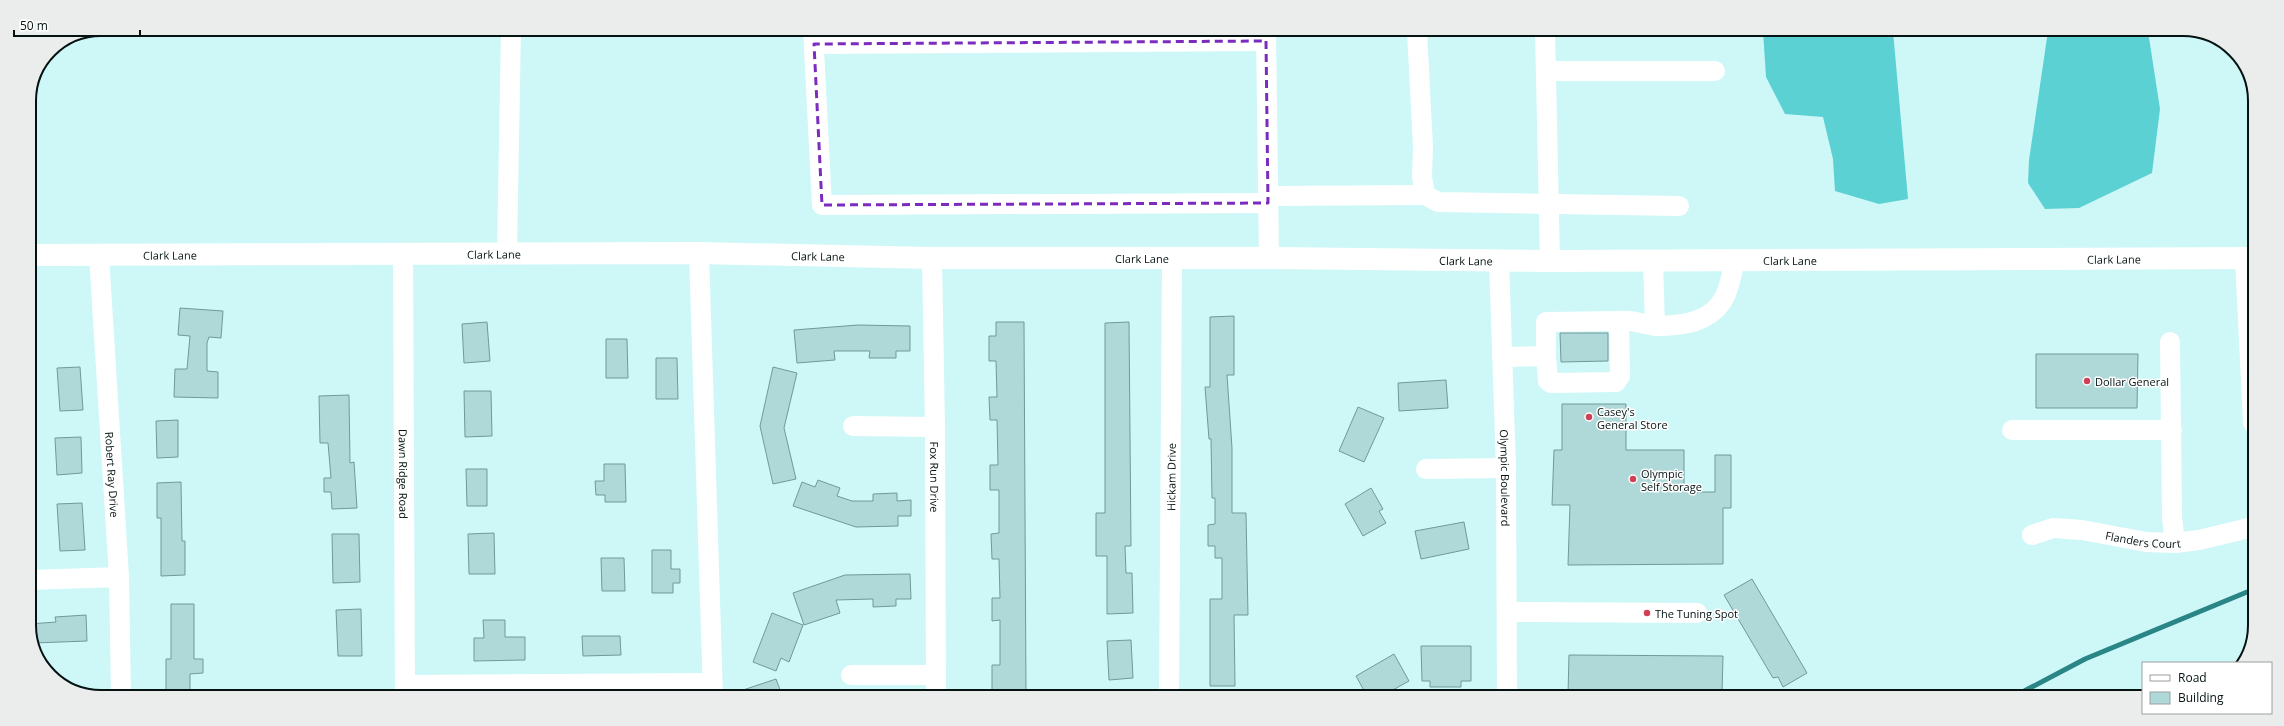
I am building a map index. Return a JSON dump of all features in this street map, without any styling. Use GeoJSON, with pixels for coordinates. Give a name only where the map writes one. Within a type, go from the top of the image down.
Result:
{"type":"FeatureCollection","features":[{"type":"Feature","properties":{"kind":"main road","name":"Clark Lane"},"geometry":{"type":"LineString","coordinates":[[36,255],[698,253],[932,258],[1269,258],[1550,261],[2248,258]]}},
{"type":"Feature","properties":{"kind":"street"},"geometry":{"type":"LineString","coordinates":[[507,254],[511,36]]}},
{"type":"Feature","properties":{"kind":"street"},"geometry":{"type":"LineString","coordinates":[[1269,258],[1268,200],[1266,36],[813,37],[822,204],[1268,200],[1425,195],[1438,202],[1679,206]]}},
{"type":"Feature","properties":{"kind":"street"},"geometry":{"type":"LineString","coordinates":[[1417,36],[1423,147],[1422,177],[1425,195]]}},
{"type":"Feature","properties":{"kind":"street"},"geometry":{"type":"LineString","coordinates":[[1545,36],[1550,261]]}},
{"type":"Feature","properties":{"kind":"street"},"geometry":{"type":"LineString","coordinates":[[1546,71],[1715,71]]}},
{"type":"Feature","properties":{"kind":"street"},"geometry":{"type":"LineString","coordinates":[[405,690],[713,689],[698,253]]}},
{"type":"Feature","properties":{"kind":"street","name":"Dawn Ridge Road"},"geometry":{"type":"LineString","coordinates":[[403,254],[405,690]]}},
{"type":"Feature","properties":{"kind":"street","name":"Robert Ray Drive"},"geometry":{"type":"LineString","coordinates":[[99,255],[119,577],[122,690]]}},
{"type":"Feature","properties":{"kind":"street","name":"Fox Run Drive"},"geometry":{"type":"LineString","coordinates":[[932,258],[935,426],[936,690]]}},
{"type":"Feature","properties":{"kind":"street","name":"Hickam Drive"},"geometry":{"type":"LineString","coordinates":[[1169,690],[1172,259]]}},
{"type":"Feature","properties":{"kind":"street","name":"Olympic Boulevard"},"geometry":{"type":"LineString","coordinates":[[1499,260],[1506,468],[1507,690]]}},
{"type":"Feature","properties":{"kind":"street"},"geometry":{"type":"LineString","coordinates":[[1619,322],[1620,376],[1616,382],[1551,383],[1548,381],[1546,322],[1631,321],[1655,326],[1680,326],[1710,315],[1725,297],[1735,260]]}},
{"type":"Feature","properties":{"kind":"street"},"geometry":{"type":"LineString","coordinates":[[1652,261],[1655,326]]}},
{"type":"Feature","properties":{"kind":"street"},"geometry":{"type":"LineString","coordinates":[[2170,342],[2172,517],[2175,543]]}},
{"type":"Feature","properties":{"kind":"street"},"geometry":{"type":"LineString","coordinates":[[1502,357],[1546,356]]}},
{"type":"Feature","properties":{"kind":"street"},"geometry":{"type":"LineString","coordinates":[[853,426],[935,426]]}},
{"type":"Feature","properties":{"kind":"street"},"geometry":{"type":"LineString","coordinates":[[2012,430],[2172,430]]}},
{"type":"Feature","properties":{"kind":"street"},"geometry":{"type":"LineString","coordinates":[[1426,469],[1506,468]]}},
{"type":"Feature","properties":{"kind":"street","name":"Flanders Court"},"geometry":{"type":"LineString","coordinates":[[2032,535],[2053,528],[2082,530],[2146,542],[2175,543],[2199,540],[2248,528]]}},
{"type":"Feature","properties":{"kind":"street"},"geometry":{"type":"LineString","coordinates":[[36,580],[119,577]]}},
{"type":"Feature","properties":{"kind":"street"},"geometry":{"type":"LineString","coordinates":[[1507,612],[1697,613]]}},
{"type":"Feature","properties":{"kind":"street"},"geometry":{"type":"LineString","coordinates":[[851,675],[935,675]]}},
{"type":"Feature","properties":{"kind":"highlighted area"},"geometry":{"type":"Polygon","coordinates":[[[1266,41],[1268,203],[822,205],[814,44],[1266,41]]]}},
{"type":"Feature","properties":{"kind":"shaded area"},"geometry":{"type":"Polygon","coordinates":[[[1763,36],[1893,36],[1908,199],[1879,204],[1835,191],[1833,159],[1823,117],[1785,114],[1766,77],[1763,36]]]}},
{"type":"Feature","properties":{"kind":"shaded area"},"geometry":{"type":"Polygon","coordinates":[[[2047,36],[2149,36],[2160,109],[2152,173],[2079,208],[2045,209],[2028,183],[2029,160],[2047,36]]]}},
{"type":"Feature","properties":{"kind":"building"},"geometry":{"type":"Polygon","coordinates":[[[180,308],[223,311],[221,338],[209,337],[207,343],[207,371],[218,372],[218,398],[174,397],[175,369],[187,369],[190,336],[178,335],[180,308]]]}},
{"type":"Feature","properties":{"kind":"building"},"geometry":{"type":"Polygon","coordinates":[[[1234,316],[1234,375],[1227,375],[1232,448],[1232,513],[1246,513],[1248,615],[1234,615],[1235,686],[1210,686],[1210,599],[1222,599],[1222,558],[1215,558],[1215,546],[1208,546],[1208,525],[1215,524],[1215,498],[1212,498],[1211,439],[1209,439],[1205,387],[1210,387],[1210,317],[1234,316]]]}},
{"type":"Feature","properties":{"kind":"building"},"geometry":{"type":"Polygon","coordinates":[[[487,322],[490,361],[464,363],[462,324],[487,322]]]}},
{"type":"Feature","properties":{"kind":"building"},"geometry":{"type":"Polygon","coordinates":[[[996,322],[1024,322],[1026,690],[992,690],[992,665],[1000,665],[1000,620],[992,621],[992,598],[1000,598],[999,559],[992,559],[991,534],[999,533],[999,490],[990,490],[990,465],[998,465],[997,420],[990,420],[989,397],[997,397],[996,361],[989,361],[989,336],[996,336],[996,322]]]}},
{"type":"Feature","properties":{"kind":"building"},"geometry":{"type":"Polygon","coordinates":[[[1129,322],[1131,546],[1125,546],[1126,573],[1132,573],[1133,613],[1107,614],[1107,556],[1096,556],[1096,513],[1105,513],[1105,323],[1129,322]]]}},
{"type":"Feature","properties":{"kind":"building"},"geometry":{"type":"Polygon","coordinates":[[[858,325],[910,326],[910,351],[896,351],[896,358],[869,358],[870,351],[834,351],[835,360],[797,363],[794,330],[858,325]]]}},
{"type":"Feature","properties":{"kind":"building"},"geometry":{"type":"Polygon","coordinates":[[[1560,333],[1608,333],[1608,361],[1561,362],[1560,333]]]}},
{"type":"Feature","properties":{"kind":"building"},"geometry":{"type":"Polygon","coordinates":[[[606,339],[627,339],[628,378],[606,378],[606,339]]]}},
{"type":"Feature","properties":{"kind":"building","name":"Dollar General"},"geometry":{"type":"Polygon","coordinates":[[[2036,354],[2138,354],[2137,408],[2036,408],[2036,354]]]}},
{"type":"Feature","properties":{"kind":"building"},"geometry":{"type":"Polygon","coordinates":[[[656,358],[677,358],[678,399],[656,399],[656,358]]]}},
{"type":"Feature","properties":{"kind":"building"},"geometry":{"type":"Polygon","coordinates":[[[80,367],[83,410],[60,411],[57,368],[80,367]]]}},
{"type":"Feature","properties":{"kind":"building"},"geometry":{"type":"Polygon","coordinates":[[[773,367],[797,373],[784,428],[796,479],[773,484],[760,426],[773,367]]]}},
{"type":"Feature","properties":{"kind":"building"},"geometry":{"type":"Polygon","coordinates":[[[1446,380],[1448,408],[1399,411],[1398,383],[1446,380]]]}},
{"type":"Feature","properties":{"kind":"building"},"geometry":{"type":"Polygon","coordinates":[[[464,391],[491,391],[492,436],[465,437],[464,391]]]}},
{"type":"Feature","properties":{"kind":"building"},"geometry":{"type":"Polygon","coordinates":[[[349,395],[350,463],[354,462],[357,508],[332,509],[331,492],[324,492],[324,478],[331,478],[328,443],[320,443],[319,396],[349,395]]]}},
{"type":"Feature","properties":{"kind":"building"},"geometry":{"type":"Polygon","coordinates":[[[1562,404],[1626,404],[1626,450],[1684,450],[1684,492],[1715,492],[1715,455],[1731,455],[1731,508],[1723,508],[1723,564],[1568,565],[1570,505],[1552,505],[1554,450],[1562,450],[1562,404]]]}},
{"type":"Feature","properties":{"kind":"building"},"geometry":{"type":"Polygon","coordinates":[[[1358,407],[1384,418],[1364,462],[1339,451],[1358,407]]]}},
{"type":"Feature","properties":{"kind":"building"},"geometry":{"type":"Polygon","coordinates":[[[178,420],[178,457],[157,458],[156,421],[178,420]]]}},
{"type":"Feature","properties":{"kind":"building"},"geometry":{"type":"Polygon","coordinates":[[[81,437],[82,473],[57,475],[55,438],[81,437]]]}},
{"type":"Feature","properties":{"kind":"building"},"geometry":{"type":"Polygon","coordinates":[[[604,464],[625,464],[626,502],[605,502],[605,495],[596,495],[595,481],[604,481],[604,464]]]}},
{"type":"Feature","properties":{"kind":"building"},"geometry":{"type":"Polygon","coordinates":[[[466,469],[487,469],[487,506],[467,506],[466,469]]]}},
{"type":"Feature","properties":{"kind":"building"},"geometry":{"type":"Polygon","coordinates":[[[818,480],[840,488],[837,496],[852,501],[873,501],[873,494],[897,493],[897,501],[911,500],[911,516],[898,516],[898,526],[856,527],[793,506],[802,482],[815,487],[818,480]]]}},
{"type":"Feature","properties":{"kind":"building"},"geometry":{"type":"Polygon","coordinates":[[[181,482],[182,541],[185,541],[185,575],[161,576],[161,518],[157,518],[157,483],[181,482]]]}},
{"type":"Feature","properties":{"kind":"building"},"geometry":{"type":"Polygon","coordinates":[[[1371,488],[1383,509],[1379,511],[1386,523],[1363,536],[1345,504],[1371,488]]]}},
{"type":"Feature","properties":{"kind":"building"},"geometry":{"type":"Polygon","coordinates":[[[82,503],[85,550],[60,551],[57,504],[82,503]]]}},
{"type":"Feature","properties":{"kind":"building"},"geometry":{"type":"Polygon","coordinates":[[[1464,522],[1469,549],[1421,559],[1415,531],[1464,522]]]}},
{"type":"Feature","properties":{"kind":"building"},"geometry":{"type":"Polygon","coordinates":[[[494,533],[495,574],[469,574],[468,534],[494,533]]]}},
{"type":"Feature","properties":{"kind":"building"},"geometry":{"type":"Polygon","coordinates":[[[332,534],[359,534],[360,582],[333,583],[332,534]]]}},
{"type":"Feature","properties":{"kind":"building"},"geometry":{"type":"Polygon","coordinates":[[[652,550],[671,550],[671,569],[680,569],[680,583],[673,583],[673,593],[652,593],[652,550]]]}},
{"type":"Feature","properties":{"kind":"building"},"geometry":{"type":"Polygon","coordinates":[[[601,558],[624,558],[625,591],[602,591],[601,558]]]}},
{"type":"Feature","properties":{"kind":"building"},"geometry":{"type":"Polygon","coordinates":[[[910,574],[911,599],[896,599],[896,606],[873,607],[873,599],[836,600],[840,613],[804,625],[793,593],[845,575],[910,574]]]}},
{"type":"Feature","properties":{"kind":"building"},"geometry":{"type":"Polygon","coordinates":[[[1752,579],[1807,673],[1783,687],[1778,677],[1773,678],[1724,595],[1752,579]]]}},
{"type":"Feature","properties":{"kind":"building"},"geometry":{"type":"Polygon","coordinates":[[[171,604],[194,604],[194,659],[203,659],[203,673],[190,674],[190,690],[166,690],[166,659],[171,659],[171,604]]]}},
{"type":"Feature","properties":{"kind":"building"},"geometry":{"type":"Polygon","coordinates":[[[361,609],[362,656],[338,656],[336,610],[361,609]]]}},
{"type":"Feature","properties":{"kind":"building"},"geometry":{"type":"Polygon","coordinates":[[[772,613],[803,625],[789,662],[781,658],[776,671],[753,662],[772,613]]]}},
{"type":"Feature","properties":{"kind":"building"},"geometry":{"type":"Polygon","coordinates":[[[86,615],[87,641],[38,643],[36,623],[56,622],[55,617],[86,615]]]}},
{"type":"Feature","properties":{"kind":"building"},"geometry":{"type":"Polygon","coordinates":[[[483,620],[505,620],[505,637],[525,637],[525,660],[474,661],[474,638],[484,638],[483,620]]]}},
{"type":"Feature","properties":{"kind":"building"},"geometry":{"type":"Polygon","coordinates":[[[582,636],[620,636],[621,655],[583,656],[582,636]]]}},
{"type":"Feature","properties":{"kind":"building"},"geometry":{"type":"Polygon","coordinates":[[[1131,640],[1133,678],[1109,680],[1107,641],[1131,640]]]}},
{"type":"Feature","properties":{"kind":"building"},"geometry":{"type":"Polygon","coordinates":[[[1421,646],[1471,646],[1471,681],[1461,681],[1461,687],[1430,687],[1430,681],[1422,681],[1421,646]]]}},
{"type":"Feature","properties":{"kind":"building"},"geometry":{"type":"Polygon","coordinates":[[[1394,654],[1409,681],[1393,690],[1364,690],[1356,676],[1394,654]]]}},
{"type":"Feature","properties":{"kind":"building"},"geometry":{"type":"Polygon","coordinates":[[[1569,655],[1723,656],[1722,690],[1568,690],[1569,655]]]}},
{"type":"Feature","properties":{"kind":"building"},"geometry":{"type":"Polygon","coordinates":[[[776,679],[780,690],[743,690],[776,679]]]}},
{"type":"Feature","properties":{"kind":"waterway"},"geometry":{"type":"LineString","coordinates":[[2026,690],[2085,659],[2247,592]]}},
{"type":"Feature","properties":{"kind":"place","name":"Dollar General"},"geometry":{"type":"Point","coordinates":[2087,381]}},
{"type":"Feature","properties":{"kind":"place","name":"Casey's General Store"},"geometry":{"type":"Point","coordinates":[1589,417]}},
{"type":"Feature","properties":{"kind":"place","name":"Olympic Self Storage"},"geometry":{"type":"Point","coordinates":[1633,479]}},
{"type":"Feature","properties":{"kind":"place","name":"The Tuning Spot"},"geometry":{"type":"Point","coordinates":[1647,613]}}]}
